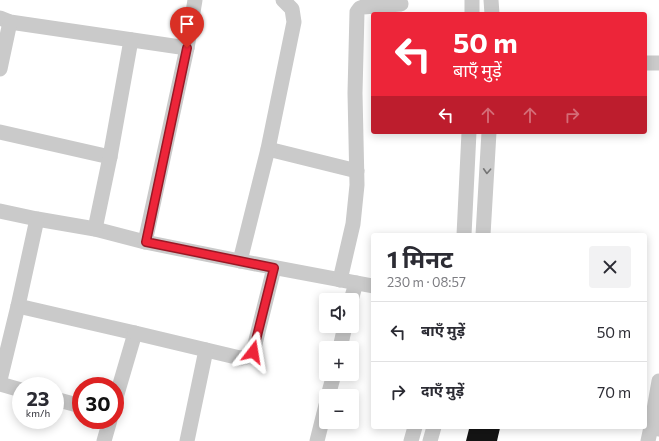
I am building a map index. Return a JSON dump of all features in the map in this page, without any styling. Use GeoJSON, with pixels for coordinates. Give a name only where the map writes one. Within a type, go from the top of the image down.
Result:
{"type":"FeatureCollection","features":[{"type":"Feature","properties":{"kind":"street"},"geometry":{"type":"LineString","coordinates":[[146,242],[187,48],[194,0]]}},
{"type":"Feature","properties":{"kind":"street"},"geometry":{"type":"LineString","coordinates":[[240,261],[268,149],[294,22],[292,9],[284,0]]}},
{"type":"Feature","properties":{"kind":"street"},"geometry":{"type":"LineString","coordinates":[[472,0],[472,12]]}},
{"type":"Feature","properties":{"kind":"street"},"geometry":{"type":"LineString","coordinates":[[491,0],[492,12]]}},
{"type":"Feature","properties":{"kind":"street"},"geometry":{"type":"LineString","coordinates":[[340,280],[353,224],[357,185],[355,94],[357,12],[363,7],[400,4]]}},
{"type":"Feature","properties":{"kind":"street"},"geometry":{"type":"LineString","coordinates":[[0,69],[5,20],[187,48]]}},
{"type":"Feature","properties":{"kind":"street"},"geometry":{"type":"LineString","coordinates":[[95,229],[110,157],[131,40]]}},
{"type":"Feature","properties":{"kind":"street"},"geometry":{"type":"LineString","coordinates":[[647,63],[659,63]]}},
{"type":"Feature","properties":{"kind":"street"},"geometry":{"type":"LineString","coordinates":[[0,132],[110,157]]}},
{"type":"Feature","properties":{"kind":"street"},"geometry":{"type":"LineString","coordinates":[[464,233],[469,134]]}},
{"type":"Feature","properties":{"kind":"street"},"geometry":{"type":"LineString","coordinates":[[483,233],[489,134]]}},
{"type":"Feature","properties":{"kind":"street"},"geometry":{"type":"LineString","coordinates":[[268,149],[357,170]]}},
{"type":"Feature","properties":{"kind":"street"},"geometry":{"type":"LineString","coordinates":[[0,211],[37,220],[95,229],[146,242],[274,268],[371,286]]}},
{"type":"Feature","properties":{"kind":"street"},"geometry":{"type":"LineString","coordinates":[[0,380],[37,220]]}},
{"type":"Feature","properties":{"kind":"street"},"geometry":{"type":"LineString","coordinates":[[18,306],[240,358],[247,357],[253,352],[274,268]]}},
{"type":"Feature","properties":{"kind":"street"},"geometry":{"type":"LineString","coordinates":[[353,293],[356,283]]}},
{"type":"Feature","properties":{"kind":"street"},"geometry":{"type":"LineString","coordinates":[[122,377],[134,334]]}},
{"type":"Feature","properties":{"kind":"street"},"geometry":{"type":"LineString","coordinates":[[187,441],[206,350]]}},
{"type":"Feature","properties":{"kind":"street"},"geometry":{"type":"LineString","coordinates":[[653,433],[659,381]]}},
{"type":"Feature","properties":{"kind":"street"},"geometry":{"type":"LineString","coordinates":[[0,384],[12,387]]}},
{"type":"Feature","properties":{"kind":"street"},"geometry":{"type":"LineString","coordinates":[[104,441],[107,429]]}},
{"type":"Feature","properties":{"kind":"street"},"geometry":{"type":"LineString","coordinates":[[317,441],[320,429]]}},
{"type":"Feature","properties":{"kind":"street"},"geometry":{"type":"LineString","coordinates":[[411,441],[414,429]]}},
{"type":"Feature","properties":{"kind":"street"},"geometry":{"type":"LineString","coordinates":[[430,441],[433,429]]}},
{"type":"Feature","properties":{"kind":"building"},"geometry":{"type":"Polygon","coordinates":[[[469,429],[500,429],[497,441],[466,441],[469,429]]]}},
{"type":"Feature","properties":{"kind":"route"},"geometry":{"type":"LineString","coordinates":[[187,48],[146,242],[274,268],[253,352]]}}]}
